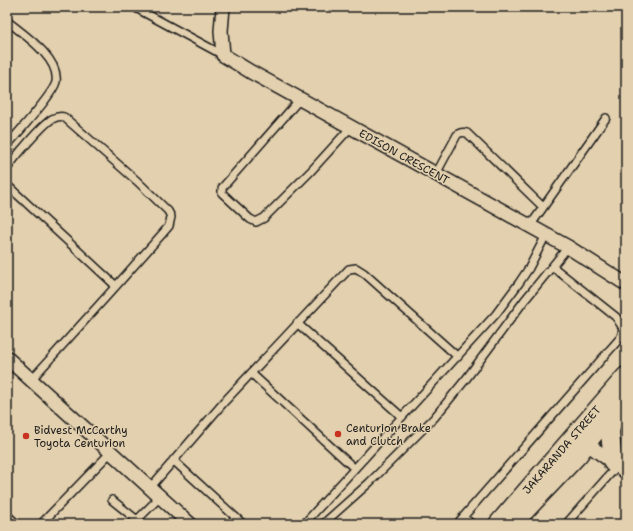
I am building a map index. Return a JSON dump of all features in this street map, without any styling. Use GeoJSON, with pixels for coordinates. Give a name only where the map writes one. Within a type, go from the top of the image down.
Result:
{"type":"FeatureCollection","features":[{"type":"Feature","properties":{"kind":"street"},"geometry":{"type":"LineString","coordinates":[[223,55],[221,31],[224,7]]}},
{"type":"Feature","properties":{"kind":"street","name":"EDISON CRESCENT"},"geometry":{"type":"LineString","coordinates":[[223,55],[351,128],[568,247],[625,282]]}},
{"type":"Feature","properties":{"kind":"street"},"geometry":{"type":"LineString","coordinates":[[7,358],[190,524]]}},
{"type":"Feature","properties":{"kind":"street","name":"JAKARANDA STREET"},"geometry":{"type":"LineString","coordinates":[[498,524],[512,516],[626,376]]}},
{"type":"Feature","properties":{"kind":"street"},"geometry":{"type":"LineString","coordinates":[[621,399],[610,432],[621,464]]}},
{"type":"Feature","properties":{"kind":"street","name":"JAKARANDA STREET"},"geometry":{"type":"LineString","coordinates":[[586,443],[621,399]]}},
{"type":"Feature","properties":{"kind":"street"},"geometry":{"type":"LineString","coordinates":[[512,516],[573,446],[586,443],[621,464]]}},
{"type":"Feature","properties":{"kind":"lane"},"geometry":{"type":"LineString","coordinates":[[134,7],[223,55]]}},
{"type":"Feature","properties":{"kind":"lane"},"geometry":{"type":"LineString","coordinates":[[7,22],[50,59],[56,75],[54,88],[7,146]]}},
{"type":"Feature","properties":{"kind":"lane"},"geometry":{"type":"LineString","coordinates":[[300,99],[222,188],[222,193],[256,222],[264,218],[275,208],[351,128]]}},
{"type":"Feature","properties":{"kind":"lane"},"geometry":{"type":"LineString","coordinates":[[7,169],[37,132],[53,118],[60,116],[64,117],[137,181],[168,211],[171,217],[169,226],[31,380]]}},
{"type":"Feature","properties":{"kind":"lane"},"geometry":{"type":"LineString","coordinates":[[530,226],[606,118]]}},
{"type":"Feature","properties":{"kind":"lane"},"geometry":{"type":"LineString","coordinates":[[436,174],[457,135],[462,132],[467,133],[543,207]]}},
{"type":"Feature","properties":{"kind":"lane"},"geometry":{"type":"LineString","coordinates":[[7,185],[116,286]]}},
{"type":"Feature","properties":{"kind":"lane"},"geometry":{"type":"LineString","coordinates":[[304,524],[496,314],[529,268],[546,235]]}},
{"type":"Feature","properties":{"kind":"lane"},"geometry":{"type":"LineString","coordinates":[[323,524],[369,483],[434,418],[471,373],[534,288],[568,247]]}},
{"type":"Feature","properties":{"kind":"lane"},"geometry":{"type":"LineString","coordinates":[[460,522],[621,337],[623,328],[616,317],[553,266]]}},
{"type":"Feature","properties":{"kind":"lane"},"geometry":{"type":"LineString","coordinates":[[112,500],[134,522],[155,492],[173,460],[225,401],[344,272],[352,267],[364,273],[458,357]]}},
{"type":"Feature","properties":{"kind":"lane"},"geometry":{"type":"LineString","coordinates":[[297,323],[402,417]]}},
{"type":"Feature","properties":{"kind":"lane"},"geometry":{"type":"LineString","coordinates":[[251,373],[354,468]]}},
{"type":"Feature","properties":{"kind":"lane"},"geometry":{"type":"LineString","coordinates":[[41,524],[111,452]]}},
{"type":"Feature","properties":{"kind":"lane"},"geometry":{"type":"LineString","coordinates":[[173,460],[243,524]]}},
{"type":"Feature","properties":{"kind":"lane"},"geometry":{"type":"LineString","coordinates":[[566,524],[621,464]]}},
{"type":"Feature","properties":{"kind":"lane"},"geometry":{"type":"LineString","coordinates":[[7,515],[17,524]]}},
{"type":"Feature","properties":{"kind":"lane"},"geometry":{"type":"LineString","coordinates":[[460,522],[472,524]]}},
{"type":"Feature","properties":{"kind":"place","name":"Centurion Brake and Clutch"},"geometry":{"type":"Point","coordinates":[338,434]}},
{"type":"Feature","properties":{"kind":"place","name":"Bidvest McCarthy Toyota Centurion"},"geometry":{"type":"Point","coordinates":[26,436]}}]}
